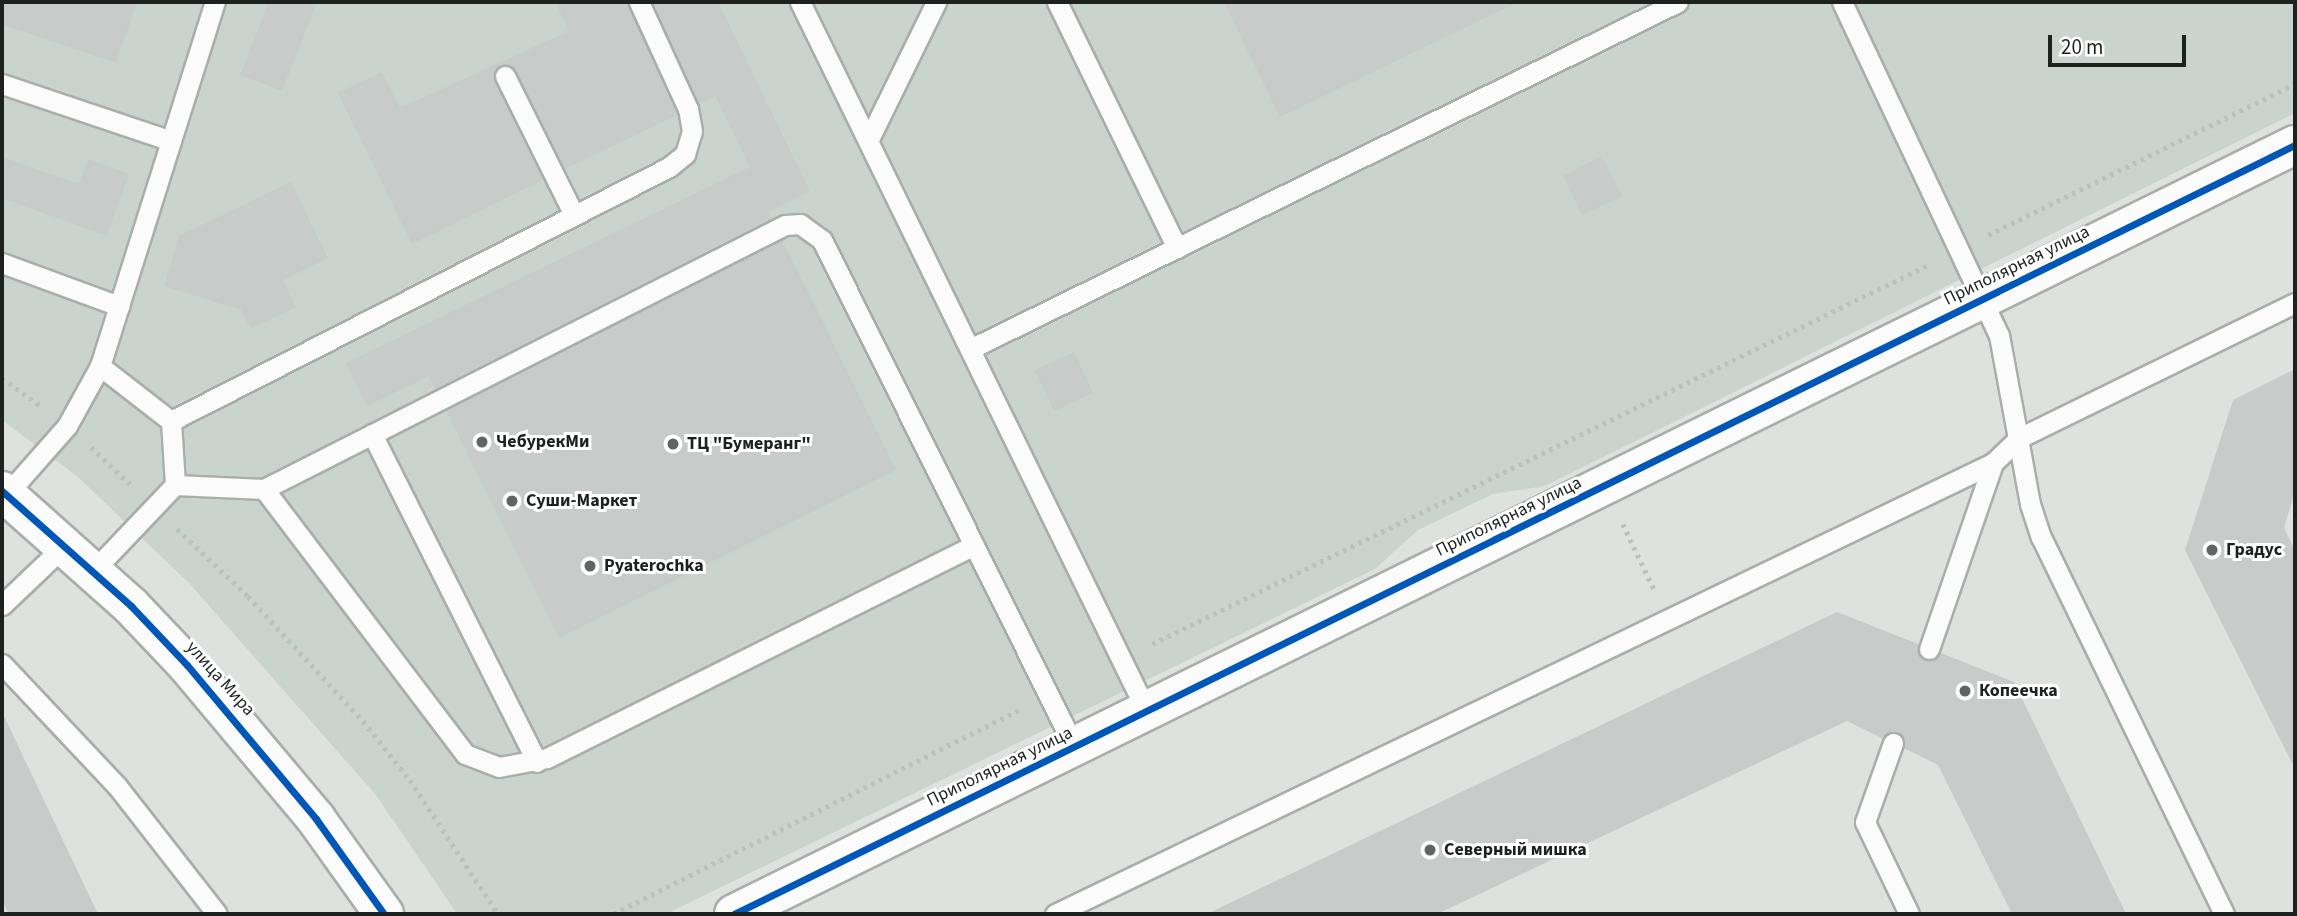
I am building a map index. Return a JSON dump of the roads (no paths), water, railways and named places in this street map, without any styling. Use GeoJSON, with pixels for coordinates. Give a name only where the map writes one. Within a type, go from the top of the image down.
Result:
{"type":"FeatureCollection","features":[{"type":"Feature","properties":{"kind":"street","name":"Приполярная улица"},"geometry":{"type":"LineString","coordinates":[[734,914],[2295,145]]}},
{"type":"Feature","properties":{"kind":"street","name":"улица Мира"},"geometry":{"type":"LineString","coordinates":[[4,493],[93,571],[239,724],[316,819],[384,914]]}},
{"type":"Feature","properties":{"kind":"lane"},"geometry":{"type":"LineString","coordinates":[[4,493],[67,426],[100,366],[215,2]]}},
{"type":"Feature","properties":{"kind":"lane"},"geometry":{"type":"LineString","coordinates":[[171,421],[669,167],[685,154],[692,131],[688,109],[639,2]]}},
{"type":"Feature","properties":{"kind":"lane"},"geometry":{"type":"LineString","coordinates":[[800,2],[1147,712]]}},
{"type":"Feature","properties":{"kind":"lane"},"geometry":{"type":"LineString","coordinates":[[868,141],[936,2]]}},
{"type":"Feature","properties":{"kind":"lane"},"geometry":{"type":"LineString","coordinates":[[1057,2],[1177,248]]}},
{"type":"Feature","properties":{"kind":"lane"},"geometry":{"type":"LineString","coordinates":[[970,349],[1678,2]]}},
{"type":"Feature","properties":{"kind":"lane"},"geometry":{"type":"LineString","coordinates":[[1842,2],[1984,300],[2007,362],[2030,503],[2041,537],[2224,914]]}},
{"type":"Feature","properties":{"kind":"lane"},"geometry":{"type":"LineString","coordinates":[[505,76],[574,215]]}},
{"type":"Feature","properties":{"kind":"lane"},"geometry":{"type":"LineString","coordinates":[[2,83],[171,141]]}},
{"type":"Feature","properties":{"kind":"lane"},"geometry":{"type":"LineString","coordinates":[[175,485],[264,489],[785,225],[800,224],[822,240],[1075,748]]}},
{"type":"Feature","properties":{"kind":"lane"},"geometry":{"type":"LineString","coordinates":[[2,264],[119,306]]}},
{"type":"Feature","properties":{"kind":"lane"},"geometry":{"type":"LineString","coordinates":[[1055,914],[1993,463],[2019,438],[2295,303]]}},
{"type":"Feature","properties":{"kind":"lane"},"geometry":{"type":"LineString","coordinates":[[93,571],[175,485],[171,421],[100,366]]}},
{"type":"Feature","properties":{"kind":"lane"},"geometry":{"type":"LineString","coordinates":[[372,435],[537,762]]}},
{"type":"Feature","properties":{"kind":"lane"},"geometry":{"type":"LineString","coordinates":[[1929,649],[1993,463]]}},
{"type":"Feature","properties":{"kind":"lane"},"geometry":{"type":"LineString","coordinates":[[264,489],[465,754],[499,767],[537,762],[974,545]]}},
{"type":"Feature","properties":{"kind":"lane"},"geometry":{"type":"LineString","coordinates":[[2,605],[65,545]]}},
{"type":"Feature","properties":{"kind":"lane"},"geometry":{"type":"LineString","coordinates":[[2,664],[117,786],[217,914]]}},
{"type":"Feature","properties":{"kind":"lane"},"geometry":{"type":"LineString","coordinates":[[1893,743],[1865,822],[1909,914]]}},
{"type":"Feature","properties":{"kind":"place","name":"ЧебурекМи"},"geometry":{"type":"Point","coordinates":[482,442]}},
{"type":"Feature","properties":{"kind":"place","name":"ТЦ \"Бумеранг\""},"geometry":{"type":"Point","coordinates":[673,444]}},
{"type":"Feature","properties":{"kind":"place","name":"Суши-Маркет"},"geometry":{"type":"Point","coordinates":[512,501]}},
{"type":"Feature","properties":{"kind":"place","name":"Градус"},"geometry":{"type":"Point","coordinates":[2212,550]}},
{"type":"Feature","properties":{"kind":"place","name":"Pyaterochka"},"geometry":{"type":"Point","coordinates":[590,566]}},
{"type":"Feature","properties":{"kind":"place","name":"Копеечка"},"geometry":{"type":"Point","coordinates":[1965,691]}},
{"type":"Feature","properties":{"kind":"place","name":"Северный мишка"},"geometry":{"type":"Point","coordinates":[1430,850]}}]}
